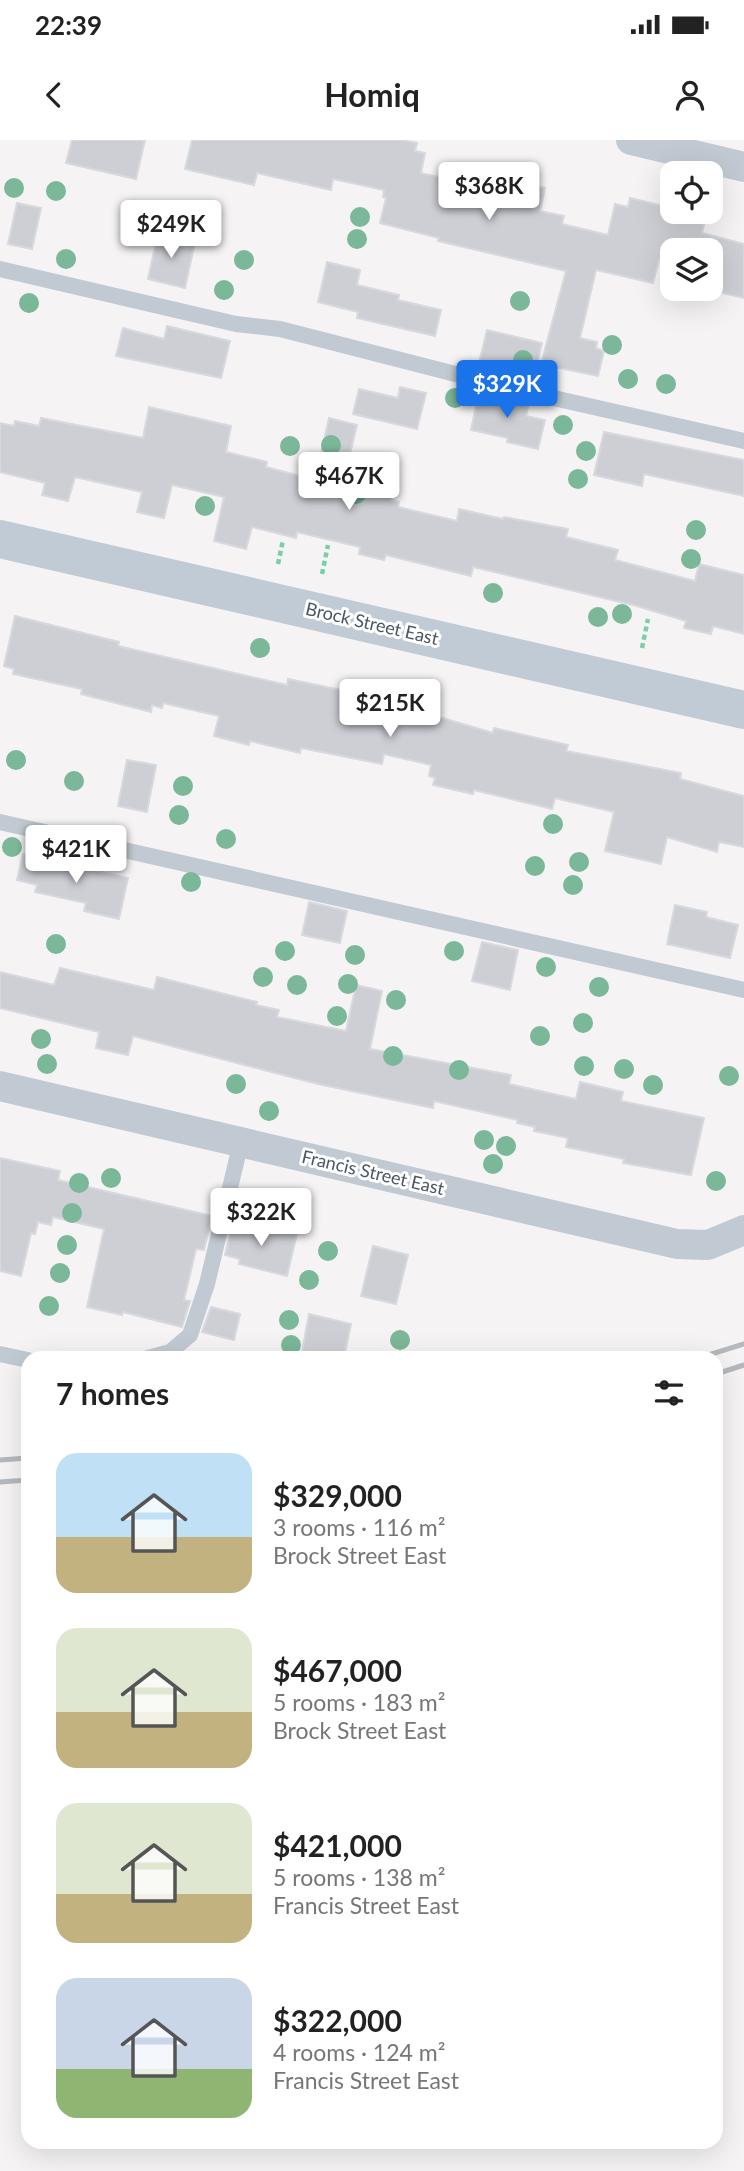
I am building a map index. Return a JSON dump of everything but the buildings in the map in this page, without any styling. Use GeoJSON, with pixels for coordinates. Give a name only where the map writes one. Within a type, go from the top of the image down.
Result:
{"type":"FeatureCollection","features":[{"type":"Feature","properties":{"kind":"street"},"geometry":{"type":"LineString","coordinates":[[631,140],[744,167]]}},
{"type":"Feature","properties":{"kind":"street","name":"Brock Street East"},"geometry":{"type":"LineString","coordinates":[[0,539],[744,710]]}},
{"type":"Feature","properties":{"kind":"street","name":"Francis Street East"},"geometry":{"type":"LineString","coordinates":[[0,1086],[677,1244],[708,1245],[744,1230]]}},
{"type":"Feature","properties":{"kind":"lane"},"geometry":{"type":"LineString","coordinates":[[0,270],[236,324],[294,332],[518,390],[744,441]]}},
{"type":"Feature","properties":{"kind":"lane"},"geometry":{"type":"LineString","coordinates":[[0,822],[744,990]]}},
{"type":"Feature","properties":{"kind":"lane"},"geometry":{"type":"LineString","coordinates":[[171,1351],[190,1335],[207,1284],[241,1142]]}},
{"type":"Feature","properties":{"kind":"lane"},"geometry":{"type":"LineString","coordinates":[[0,1354],[21,1358]]}},
{"type":"Feature","properties":{"kind":"path"},"geometry":{"type":"LineString","coordinates":[[278,564],[283,540]]}},
{"type":"Feature","properties":{"kind":"path"},"geometry":{"type":"LineString","coordinates":[[322,574],[328,545]]}},
{"type":"Feature","properties":{"kind":"path"},"geometry":{"type":"LineString","coordinates":[[642,648],[648,619]]}},
{"type":"Feature","properties":{"kind":"railway"},"geometry":{"type":"LineString","coordinates":[[722,1351],[744,1344]]}},
{"type":"Feature","properties":{"kind":"railway"},"geometry":{"type":"LineString","coordinates":[[723,1372],[744,1365]]}},
{"type":"Feature","properties":{"kind":"railway"},"geometry":{"type":"LineString","coordinates":[[0,1460],[21,1458]]}},
{"type":"Feature","properties":{"kind":"railway"},"geometry":{"type":"LineString","coordinates":[[0,1482],[21,1480]]}}]}
